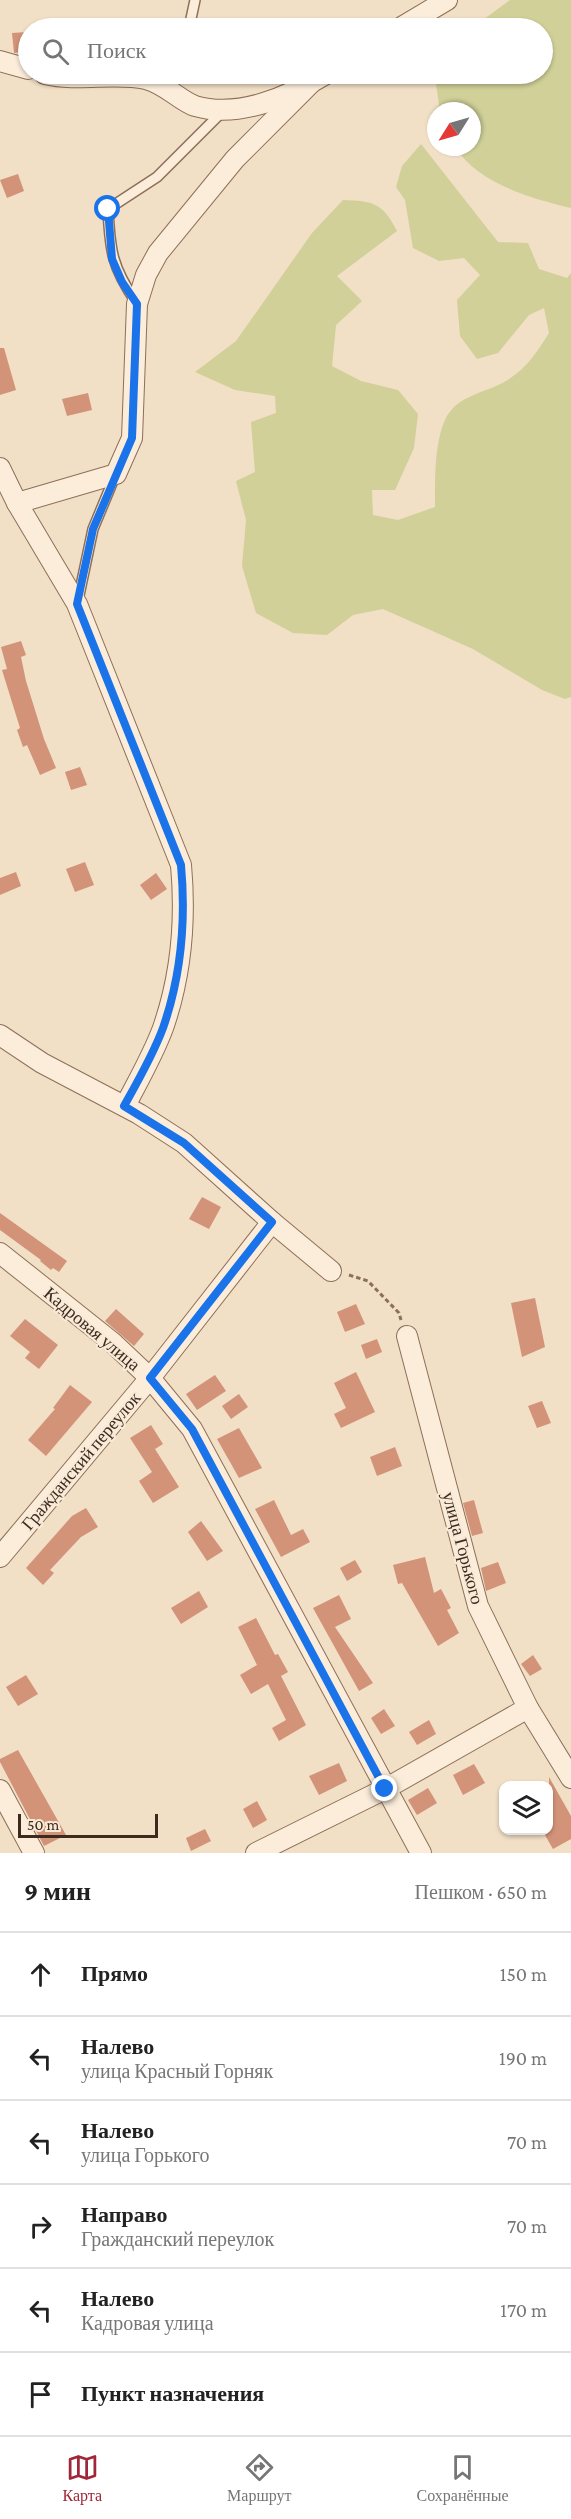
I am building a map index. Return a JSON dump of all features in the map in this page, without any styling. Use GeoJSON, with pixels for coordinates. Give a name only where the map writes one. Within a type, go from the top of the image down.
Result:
{"type":"FeatureCollection","features":[{"type":"Feature","properties":{"kind":"street"},"geometry":{"type":"LineString","coordinates":[[417,18],[447,0]]}},
{"type":"Feature","properties":{"kind":"street"},"geometry":{"type":"LineString","coordinates":[[0,61],[18,66]]}},
{"type":"Feature","properties":{"kind":"street"},"geometry":{"type":"LineString","coordinates":[[177,84],[194,106],[226,108],[265,104],[306,84]]}},
{"type":"Feature","properties":{"kind":"street"},"geometry":{"type":"LineString","coordinates":[[18,503],[116,474],[132,438],[137,304],[146,276],[158,253],[235,159],[312,84]]}},
{"type":"Feature","properties":{"kind":"street"},"geometry":{"type":"LineString","coordinates":[[0,468],[77,604],[181,865],[185,906],[179,960],[163,1028],[124,1106]]}},
{"type":"Feature","properties":{"kind":"street"},"geometry":{"type":"LineString","coordinates":[[0,1035],[42,1063],[124,1106],[184,1143],[331,1271]]}},
{"type":"Feature","properties":{"kind":"street","name":"Гражданский переулок"},"geometry":{"type":"LineString","coordinates":[[0,1557],[150,1378],[272,1222]]}},
{"type":"Feature","properties":{"kind":"street","name":"Кадровая улица"},"geometry":{"type":"LineString","coordinates":[[0,1252],[112,1342],[150,1378],[192,1429],[421,1853]]}},
{"type":"Feature","properties":{"kind":"street","name":"улица Горького"},"geometry":{"type":"LineString","coordinates":[[407,1336],[478,1606],[528,1708],[571,1778]]}},
{"type":"Feature","properties":{"kind":"street"},"geometry":{"type":"LineString","coordinates":[[256,1853],[385,1789],[528,1708]]}},
{"type":"Feature","properties":{"kind":"street"},"geometry":{"type":"LineString","coordinates":[[0,1790],[34,1853]]}},
{"type":"Feature","properties":{"kind":"lane"},"geometry":{"type":"LineString","coordinates":[[191,18],[195,0]]}},
{"type":"Feature","properties":{"kind":"lane"},"geometry":{"type":"LineString","coordinates":[[137,304],[122,282],[112,259],[108,209],[157,177],[226,108]]}},
{"type":"Feature","properties":{"kind":"lane"},"geometry":{"type":"LineString","coordinates":[[77,604],[93,529],[116,474]]}},
{"type":"Feature","properties":{"kind":"path"},"geometry":{"type":"LineString","coordinates":[[331,1271],[368,1281],[399,1313],[407,1336]]}},
{"type":"Feature","properties":{"kind":"green space"},"geometry":{"type":"Polygon","coordinates":[[[510,0],[571,0],[571,208],[507,188],[477,171],[465,160],[462,156],[481,156],[481,102],[439,102],[436,84],[553,84],[553,18],[486,18],[510,0]]]}},
{"type":"Feature","properties":{"kind":"green space"},"geometry":{"type":"Polygon","coordinates":[[[421,144],[427,152],[427,156],[430,156],[498,242],[528,243],[539,269],[567,278],[571,273],[571,697],[565,699],[542,690],[473,649],[383,609],[353,615],[327,635],[293,633],[256,613],[242,566],[246,520],[236,481],[255,472],[251,422],[276,413],[275,396],[235,390],[195,372],[236,341],[312,233],[343,200],[362,201],[376,205],[387,214],[397,231],[337,276],[362,301],[336,325],[332,366],[361,381],[398,390],[418,414],[414,448],[395,490],[372,490],[373,515],[398,520],[435,507],[437,451],[441,430],[450,412],[464,400],[506,381],[520,371],[549,333],[544,308],[529,315],[498,353],[477,359],[460,336],[457,300],[480,275],[464,258],[439,261],[413,248],[405,200],[396,187],[402,166],[421,144]]]}},
{"type":"Feature","properties":{"kind":"building"},"geometry":{"type":"Polygon","coordinates":[[[12,33],[18,33],[18,52],[14,53],[12,33]]]}},
{"type":"Feature","properties":{"kind":"building"},"geometry":{"type":"Polygon","coordinates":[[[18,174],[24,191],[7,198],[0,180],[18,174]]]}},
{"type":"Feature","properties":{"kind":"building"},"geometry":{"type":"Polygon","coordinates":[[[0,348],[4,348],[16,390],[0,395],[0,348]]]}},
{"type":"Feature","properties":{"kind":"building"},"geometry":{"type":"Polygon","coordinates":[[[88,393],[92,410],[67,416],[62,399],[88,393]]]}},
{"type":"Feature","properties":{"kind":"building"},"geometry":{"type":"Polygon","coordinates":[[[21,641],[26,655],[21,657],[26,681],[44,739],[56,768],[40,775],[27,745],[23,747],[17,730],[20,728],[2,670],[7,669],[1,647],[21,641]]]}},
{"type":"Feature","properties":{"kind":"building"},"geometry":{"type":"Polygon","coordinates":[[[80,767],[87,785],[71,790],[65,772],[80,767]]]}},
{"type":"Feature","properties":{"kind":"building"},"geometry":{"type":"Polygon","coordinates":[[[85,862],[94,885],[75,892],[66,869],[85,862]]]}},
{"type":"Feature","properties":{"kind":"building"},"geometry":{"type":"Polygon","coordinates":[[[16,872],[21,886],[0,895],[0,878],[16,872]]]}},
{"type":"Feature","properties":{"kind":"building"},"geometry":{"type":"Polygon","coordinates":[[[156,873],[167,889],[151,900],[140,885],[156,873]]]}},
{"type":"Feature","properties":{"kind":"building"},"geometry":{"type":"Polygon","coordinates":[[[202,1197],[221,1207],[209,1229],[189,1219],[202,1197]]]}},
{"type":"Feature","properties":{"kind":"building"},"geometry":{"type":"Polygon","coordinates":[[[0,1213],[67,1261],[59,1272],[53,1268],[51,1270],[0,1230],[0,1213]]]}},
{"type":"Feature","properties":{"kind":"building"},"geometry":{"type":"Polygon","coordinates":[[[535,1298],[545,1347],[522,1357],[511,1303],[535,1298]]]}},
{"type":"Feature","properties":{"kind":"building"},"geometry":{"type":"Polygon","coordinates":[[[356,1304],[365,1324],[345,1332],[337,1312],[356,1304]]]}},
{"type":"Feature","properties":{"kind":"building"},"geometry":{"type":"Polygon","coordinates":[[[116,1309],[144,1334],[134,1346],[105,1321],[116,1309]]]}},
{"type":"Feature","properties":{"kind":"building"},"geometry":{"type":"Polygon","coordinates":[[[25,1319],[58,1345],[39,1369],[25,1358],[30,1352],[10,1336],[25,1319]]]}},
{"type":"Feature","properties":{"kind":"building"},"geometry":{"type":"Polygon","coordinates":[[[377,1339],[382,1352],[366,1359],[361,1345],[377,1339]]]}},
{"type":"Feature","properties":{"kind":"building"},"geometry":{"type":"Polygon","coordinates":[[[356,1372],[375,1412],[341,1428],[334,1414],[346,1408],[334,1383],[356,1372]]]}},
{"type":"Feature","properties":{"kind":"building"},"geometry":{"type":"Polygon","coordinates":[[[215,1375],[226,1391],[197,1410],[186,1394],[215,1375]]]}},
{"type":"Feature","properties":{"kind":"building"},"geometry":{"type":"Polygon","coordinates":[[[70,1385],[92,1402],[46,1456],[28,1440],[55,1409],[53,1408],[70,1385]]]}},
{"type":"Feature","properties":{"kind":"building"},"geometry":{"type":"Polygon","coordinates":[[[239,1394],[248,1407],[231,1419],[222,1406],[239,1394]]]}},
{"type":"Feature","properties":{"kind":"building"},"geometry":{"type":"Polygon","coordinates":[[[542,1401],[551,1423],[537,1428],[528,1406],[542,1401]]]}},
{"type":"Feature","properties":{"kind":"building"},"geometry":{"type":"Polygon","coordinates":[[[151,1425],[163,1444],[155,1449],[179,1487],[153,1503],[139,1481],[152,1472],[130,1438],[151,1425]]]}},
{"type":"Feature","properties":{"kind":"building"},"geometry":{"type":"Polygon","coordinates":[[[239,1428],[262,1468],[239,1478],[217,1439],[239,1428]]]}},
{"type":"Feature","properties":{"kind":"building"},"geometry":{"type":"Polygon","coordinates":[[[395,1447],[402,1466],[377,1476],[370,1457],[395,1447]]]}},
{"type":"Feature","properties":{"kind":"building"},"geometry":{"type":"Polygon","coordinates":[[[274,1500],[291,1535],[303,1529],[310,1542],[281,1557],[255,1509],[274,1500]]]}},
{"type":"Feature","properties":{"kind":"building"},"geometry":{"type":"Polygon","coordinates":[[[474,1500],[483,1533],[472,1536],[463,1503],[474,1500]]]}},
{"type":"Feature","properties":{"kind":"building"},"geometry":{"type":"Polygon","coordinates":[[[86,1508],[98,1527],[81,1537],[50,1570],[54,1573],[43,1585],[26,1568],[72,1516],[86,1508]]]}},
{"type":"Feature","properties":{"kind":"building"},"geometry":{"type":"Polygon","coordinates":[[[201,1521],[223,1551],[207,1561],[188,1532],[201,1521]]]}},
{"type":"Feature","properties":{"kind":"building"},"geometry":{"type":"Polygon","coordinates":[[[425,1557],[434,1593],[441,1589],[451,1608],[447,1610],[459,1633],[438,1646],[402,1583],[398,1584],[393,1565],[425,1557]]]}},
{"type":"Feature","properties":{"kind":"building"},"geometry":{"type":"Polygon","coordinates":[[[355,1560],[362,1572],[347,1581],[340,1568],[355,1560]]]}},
{"type":"Feature","properties":{"kind":"building"},"geometry":{"type":"Polygon","coordinates":[[[498,1562],[506,1583],[486,1591],[481,1568],[498,1562]]]}},
{"type":"Feature","properties":{"kind":"building"},"geometry":{"type":"Polygon","coordinates":[[[199,1591],[208,1607],[181,1624],[171,1608],[199,1591]]]}},
{"type":"Feature","properties":{"kind":"building"},"geometry":{"type":"Polygon","coordinates":[[[339,1595],[351,1619],[335,1627],[373,1683],[359,1691],[313,1608],[339,1595]]]}},
{"type":"Feature","properties":{"kind":"building"},"geometry":{"type":"Polygon","coordinates":[[[256,1618],[275,1655],[278,1654],[288,1672],[281,1676],[306,1725],[279,1741],[272,1728],[286,1720],[268,1684],[251,1694],[240,1675],[257,1665],[238,1627],[256,1618]]]}},
{"type":"Feature","properties":{"kind":"building"},"geometry":{"type":"Polygon","coordinates":[[[533,1655],[542,1669],[530,1676],[521,1664],[533,1655]]]}},
{"type":"Feature","properties":{"kind":"building"},"geometry":{"type":"Polygon","coordinates":[[[26,1675],[38,1694],[18,1706],[6,1687],[26,1675]]]}},
{"type":"Feature","properties":{"kind":"building"},"geometry":{"type":"Polygon","coordinates":[[[384,1709],[395,1726],[381,1734],[371,1718],[384,1709]]]}},
{"type":"Feature","properties":{"kind":"building"},"geometry":{"type":"Polygon","coordinates":[[[429,1720],[436,1734],[417,1745],[409,1732],[429,1720]]]}},
{"type":"Feature","properties":{"kind":"building"},"geometry":{"type":"Polygon","coordinates":[[[18,1750],[66,1835],[44,1846],[0,1762],[0,1759],[18,1750]]]}},
{"type":"Feature","properties":{"kind":"building"},"geometry":{"type":"Polygon","coordinates":[[[339,1763],[347,1781],[319,1795],[309,1776],[339,1763]]]}},
{"type":"Feature","properties":{"kind":"building"},"geometry":{"type":"Polygon","coordinates":[[[474,1764],[485,1783],[463,1795],[453,1775],[474,1764]]]}},
{"type":"Feature","properties":{"kind":"building"},"geometry":{"type":"Polygon","coordinates":[[[553,1784],[571,1816],[571,1839],[553,1849],[545,1835],[553,1835],[553,1784]]]}},
{"type":"Feature","properties":{"kind":"building"},"geometry":{"type":"Polygon","coordinates":[[[428,1788],[437,1803],[417,1815],[408,1800],[428,1788]]]}},
{"type":"Feature","properties":{"kind":"building"},"geometry":{"type":"Polygon","coordinates":[[[257,1801],[267,1820],[253,1828],[243,1809],[257,1801]]]}},
{"type":"Feature","properties":{"kind":"building"},"geometry":{"type":"Polygon","coordinates":[[[205,1829],[211,1841],[191,1851],[186,1838],[205,1829]]]}},
{"type":"Feature","properties":{"kind":"route"},"geometry":{"type":"LineString","coordinates":[[108,209],[112,259],[122,282],[137,304],[132,438],[93,529],[77,604],[181,865],[185,906],[179,960],[163,1028],[124,1106],[184,1143],[272,1222],[150,1378],[192,1429],[385,1789]]}}]}
